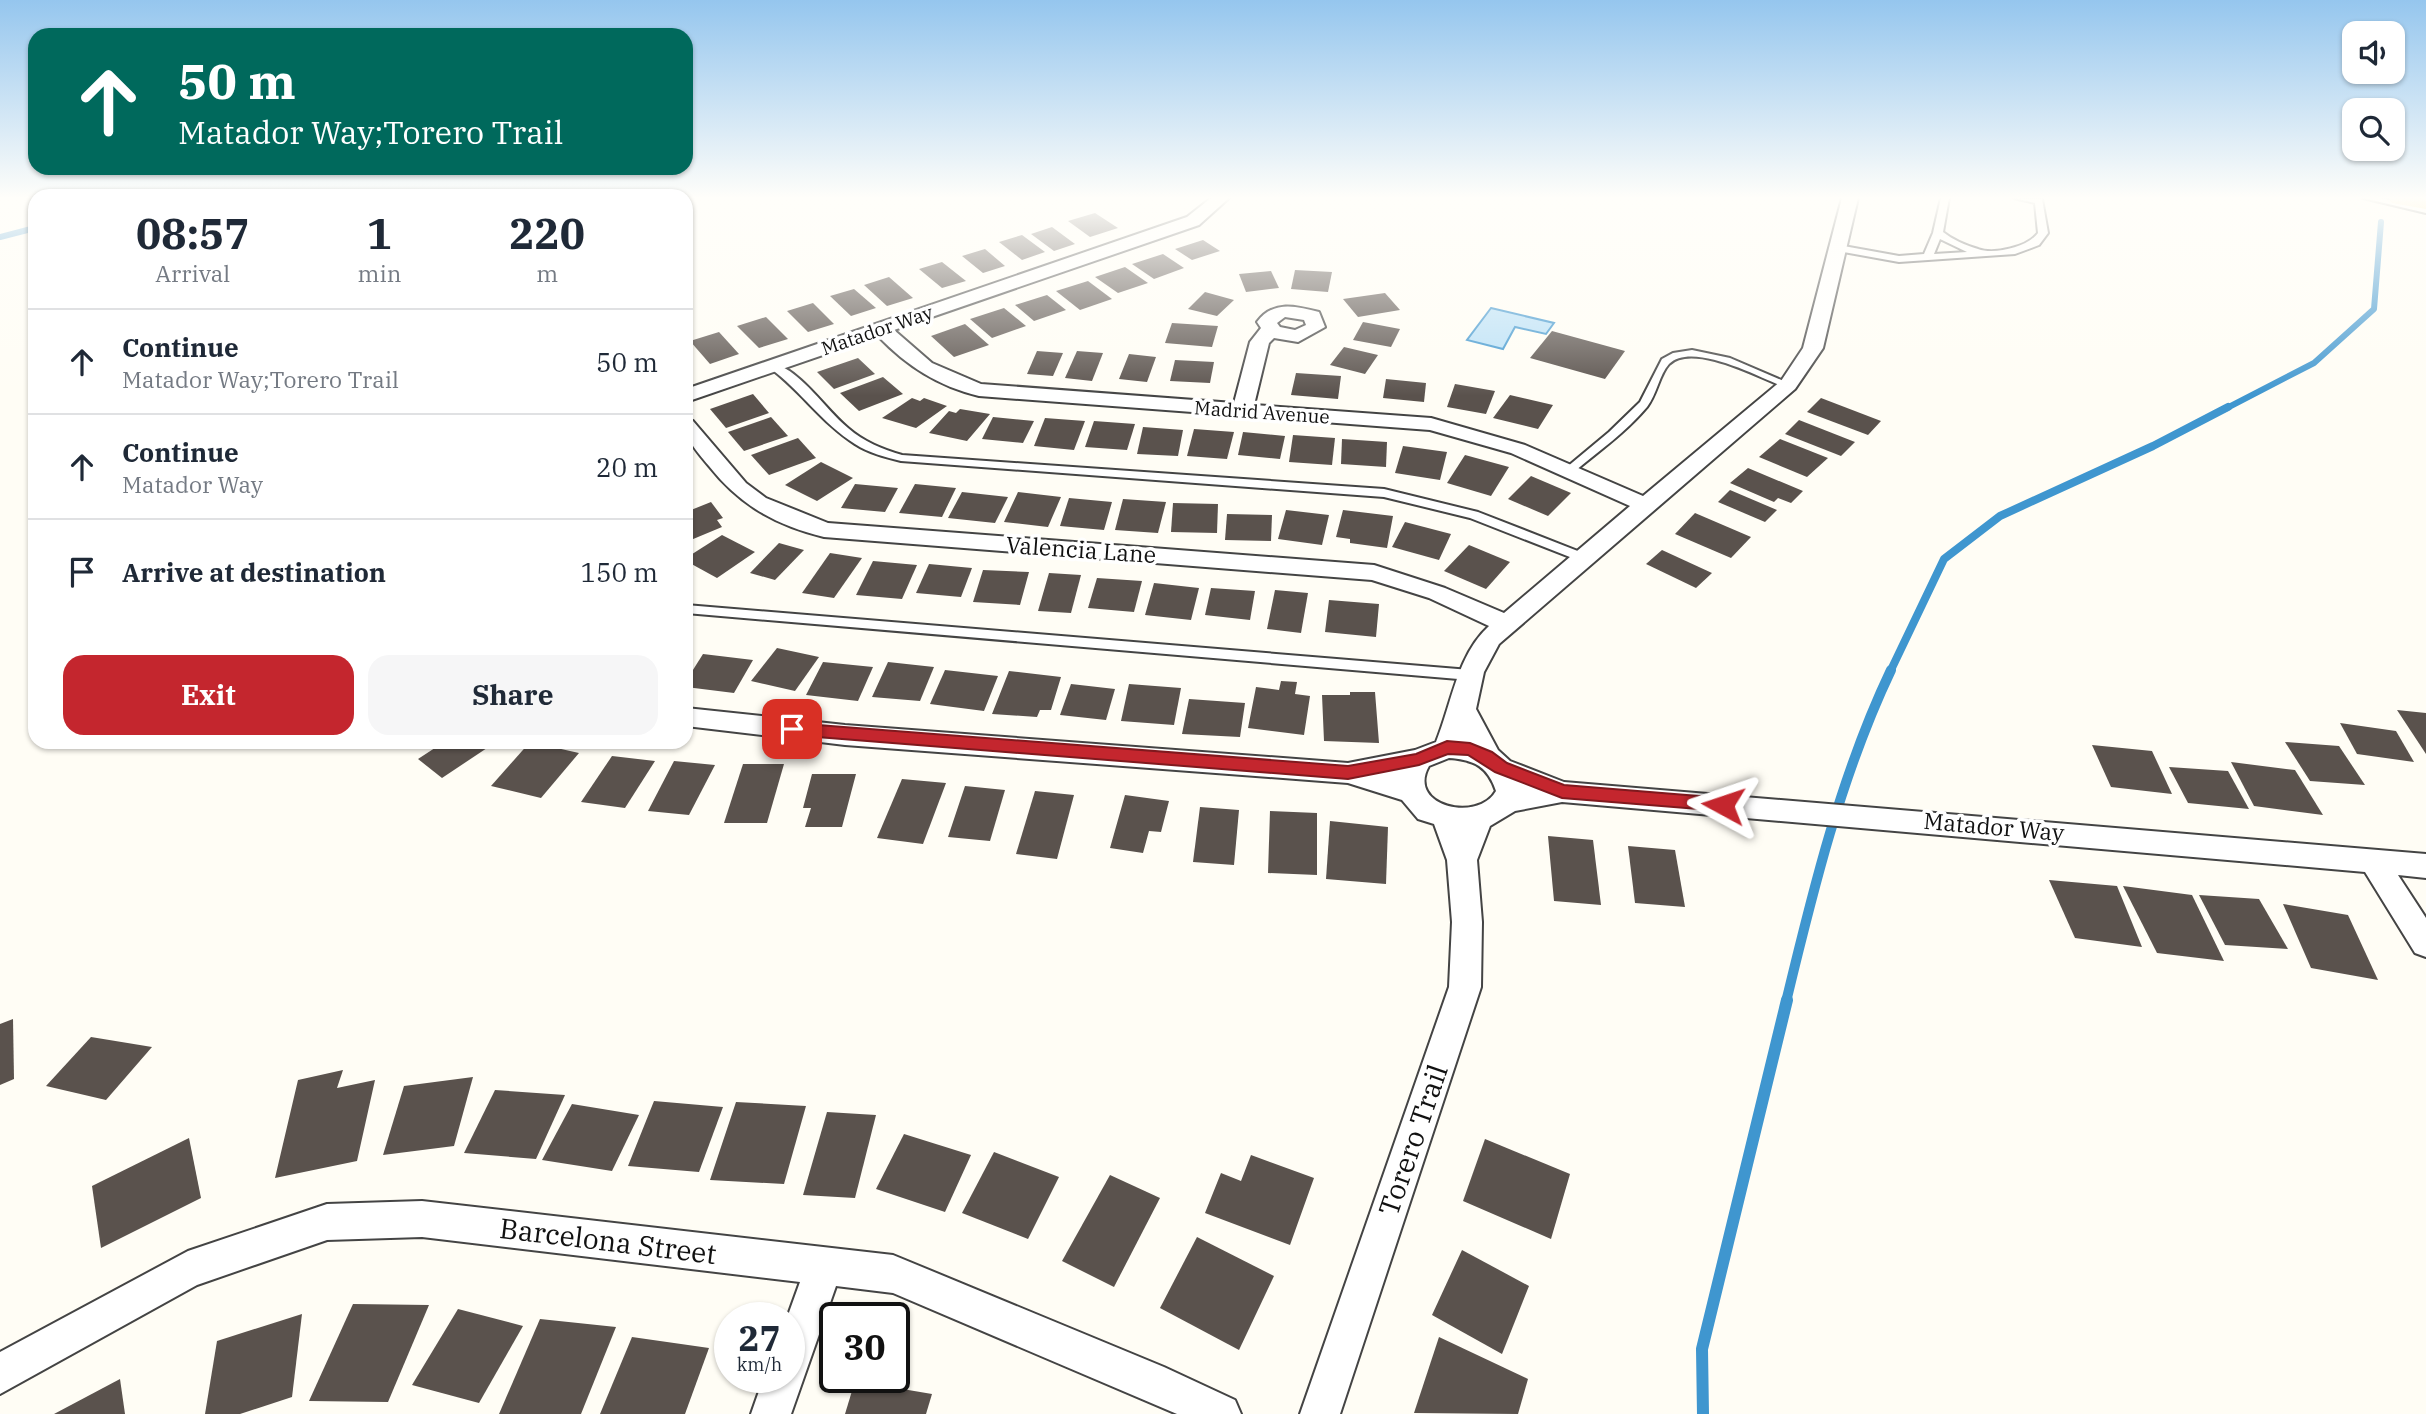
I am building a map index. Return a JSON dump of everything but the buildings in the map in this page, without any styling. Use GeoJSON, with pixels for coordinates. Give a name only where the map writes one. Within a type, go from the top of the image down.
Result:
{"type":"FeatureCollection","features":[{"type":"Feature","properties":{"kind":"street","name":"Matador Way"},"geometry":{"type":"LineString","coordinates":[[693,394],[1069,264]]}},
{"type":"Feature","properties":{"kind":"street"},"geometry":{"type":"LineString","coordinates":[[1447,747],[1463,709],[1470,675],[1490,639],[1788,385],[1813,348],[1834,264]]}},
{"type":"Feature","properties":{"kind":"street","name":"Madrid Avenue"},"geometry":{"type":"LineString","coordinates":[[882,329],[914,362],[952,382],[979,390],[1431,424],[1518,449],[1571,469],[1648,506]]}},
{"type":"Feature","properties":{"kind":"street"},"geometry":{"type":"LineString","coordinates":[[1242,410],[1260,342],[1270,330]]}},
{"type":"Feature","properties":{"kind":"street","name":"Valencia Lane"},"geometry":{"type":"LineString","coordinates":[[693,433],[758,503],[824,530],[1374,573],[1437,593],[1507,624]]}},
{"type":"Feature","properties":{"kind":"street"},"geometry":{"type":"LineString","coordinates":[[1419,759],[1410,777],[1413,793],[1426,808],[1446,818],[1478,820],[1502,809],[1510,793],[1508,778],[1494,762],[1463,709]]}},
{"type":"Feature","properties":{"kind":"street"},"geometry":{"type":"LineString","coordinates":[[693,718],[845,734],[1348,772],[1413,793]]}},
{"type":"Feature","properties":{"kind":"street"},"geometry":{"type":"LineString","coordinates":[[1348,772],[1419,759],[1447,747],[1470,749],[1494,762]]}},
{"type":"Feature","properties":{"kind":"street","name":"Matador Way"},"geometry":{"type":"LineString","coordinates":[[1494,762],[1562,792]]}},
{"type":"Feature","properties":{"kind":"street","name":"Matador Way"},"geometry":{"type":"LineString","coordinates":[[1504,803],[1562,792],[2426,866]]}},
{"type":"Feature","properties":{"kind":"street","name":"Torero Trail"},"geometry":{"type":"LineString","coordinates":[[1321,1414],[1465,988],[1467,922],[1462,860],[1446,818]]}},
{"type":"Feature","properties":{"kind":"street","name":"Torero Trail"},"geometry":{"type":"LineString","coordinates":[[1462,860],[1478,820]]}},
{"type":"Feature","properties":{"kind":"street"},"geometry":{"type":"LineString","coordinates":[[2374,862],[2426,944]]}},
{"type":"Feature","properties":{"kind":"street","name":"Barcelona Street"},"geometry":{"type":"LineString","coordinates":[[0,1374],[188,1270],[327,1222],[422,1219],[893,1274],[1150,1381],[1221,1414]]}},
{"type":"Feature","properties":{"kind":"street"},"geometry":{"type":"LineString","coordinates":[[805,1320],[825,1266]]}},
{"type":"Feature","properties":{"kind":"street"},"geometry":{"type":"LineString","coordinates":[[771,1414],[779,1393]]}},
{"type":"Feature","properties":{"kind":"lane"},"geometry":{"type":"LineString","coordinates":[[1571,469],[1649,396],[1659,371],[1666,360],[1675,355],[1687,352],[1719,358],[1788,385]]}},
{"type":"Feature","properties":{"kind":"lane"},"geometry":{"type":"LineString","coordinates":[[774,366],[848,437],[875,452],[901,458],[1384,493],[1474,515],[1584,558]]}},
{"type":"Feature","properties":{"kind":"lane"},"geometry":{"type":"LineString","coordinates":[[693,610],[1470,675]]}},
{"type":"Feature","properties":{"kind":"water"},"geometry":{"type":"Polygon","coordinates":[[[1491,308],[1554,323],[1546,334],[1515,327],[1503,349],[1467,340],[1491,308]]]}},
{"type":"Feature","properties":{"kind":"waterway"},"geometry":{"type":"LineString","coordinates":[[2225,409],[2314,363],[2374,309],[2378,264]]}},
{"type":"Feature","properties":{"kind":"waterway"},"geometry":{"type":"LineString","coordinates":[[1890,672],[1944,559],[2000,516],[2153,446],[2228,407]]}},
{"type":"Feature","properties":{"kind":"waterway"},"geometry":{"type":"LineString","coordinates":[[1786,1002],[1830,833],[1857,750],[1891,670]]}},
{"type":"Feature","properties":{"kind":"waterway"},"geometry":{"type":"LineString","coordinates":[[1703,1414],[1702,1349],[1787,1000]]}},
{"type":"Feature","properties":{"kind":"route"},"geometry":{"type":"LineString","coordinates":[[792,729],[1348,772],[1419,759],[1447,747],[1470,749],[1492,759],[1501,768],[1562,792],[1723,805]]}}]}
